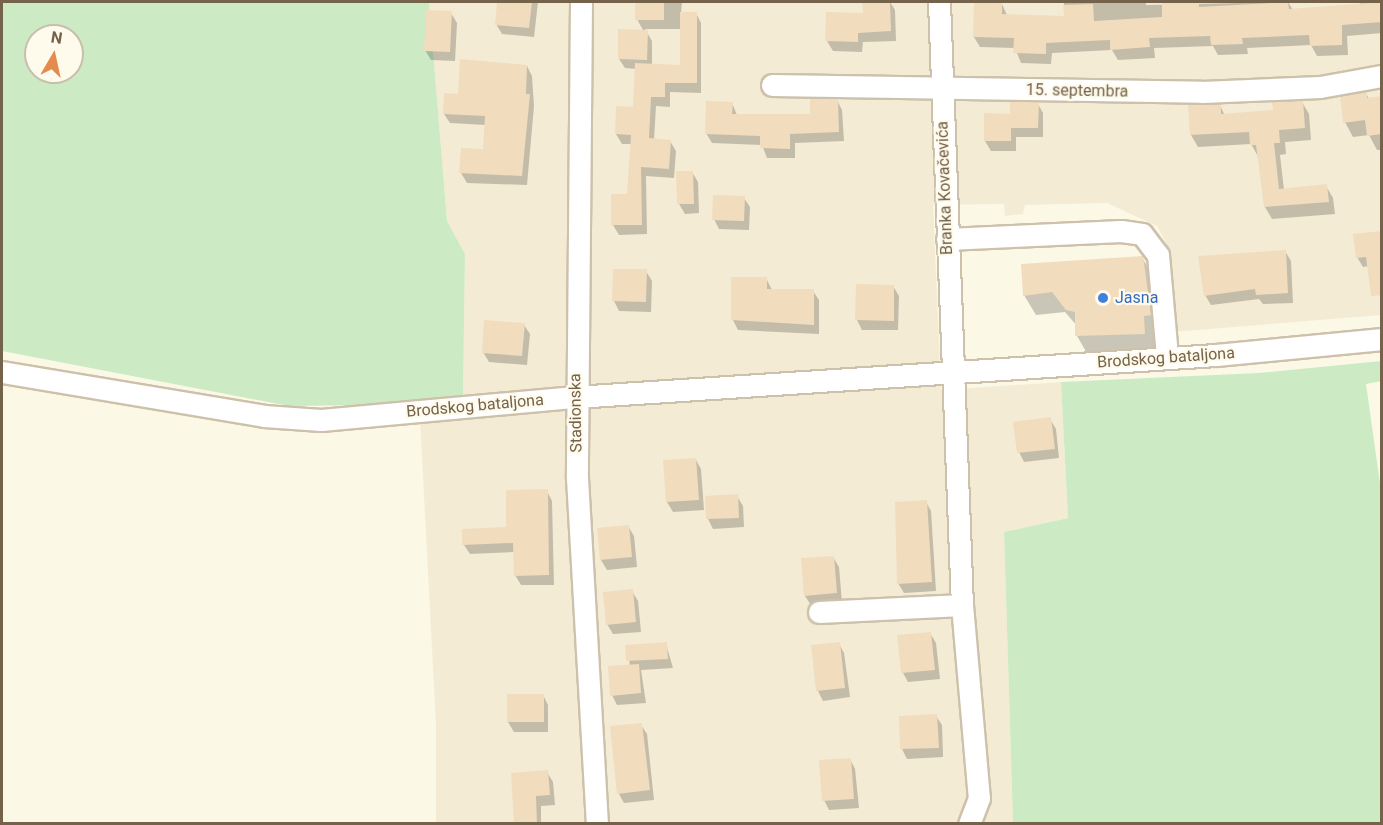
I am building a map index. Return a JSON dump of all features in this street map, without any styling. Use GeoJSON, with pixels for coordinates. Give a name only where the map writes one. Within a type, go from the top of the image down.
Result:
{"type":"FeatureCollection","features":[{"type":"Feature","properties":{"kind":"street","name":"Stadionska"},"geometry":{"type":"LineString","coordinates":[[581,2],[575,397],[597,824]]}},
{"type":"Feature","properties":{"kind":"street","name":"Branka Kovačevića"},"geometry":{"type":"LineString","coordinates":[[939,2],[951,374]]}},
{"type":"Feature","properties":{"kind":"street","name":"15. septembra"},"geometry":{"type":"LineString","coordinates":[[771,86],[941,91],[1202,92],[1320,87],[1382,76]]}},
{"type":"Feature","properties":{"kind":"street"},"geometry":{"type":"LineString","coordinates":[[947,239],[1121,231],[1142,234],[1158,255],[1167,357]]}},
{"type":"Feature","properties":{"kind":"street","name":"Brodskog bataljona"},"geometry":{"type":"LineString","coordinates":[[2,372],[264,416],[321,420],[575,397],[951,374],[1167,357],[1216,356],[1382,339]]}},
{"type":"Feature","properties":{"kind":"street"},"geometry":{"type":"LineString","coordinates":[[951,374],[962,605],[979,798],[969,824]]}},
{"type":"Feature","properties":{"kind":"street"},"geometry":{"type":"LineString","coordinates":[[819,612],[962,605]]}},
{"type":"Feature","properties":{"kind":"shaded area"},"geometry":{"type":"Polygon","coordinates":[[[429,2],[1381,2],[1381,315],[1173,332],[1166,243],[1157,226],[1107,203],[1025,205],[1023,214],[1005,216],[1004,204],[933,205],[941,390],[1061,382],[1068,518],[1004,532],[1013,823],[436,823],[436,726],[419,400],[463,395],[465,254],[447,221],[429,2]]]}},
{"type":"Feature","properties":{"kind":"green space"},"geometry":{"type":"Polygon","coordinates":[[[2,2],[429,2],[447,221],[465,254],[463,395],[371,405],[289,406],[2,351],[2,2]]]}},
{"type":"Feature","properties":{"kind":"green space"},"geometry":{"type":"Polygon","coordinates":[[[1381,361],[1381,381],[1366,384],[1382,498],[1381,823],[1013,823],[1004,532],[1068,518],[1061,382],[1259,373],[1381,361]]]}},
{"type":"Feature","properties":{"kind":"building"},"geometry":{"type":"Polygon","coordinates":[[[497,2],[532,2],[529,28],[495,25],[497,2]]]}},
{"type":"Feature","properties":{"kind":"building"},"geometry":{"type":"Polygon","coordinates":[[[635,2],[664,2],[664,20],[635,20],[635,2]]]}},
{"type":"Feature","properties":{"kind":"building"},"geometry":{"type":"Polygon","coordinates":[[[862,2],[890,2],[891,31],[858,33],[858,42],[825,41],[826,12],[863,13],[862,2]]]}},
{"type":"Feature","properties":{"kind":"building"},"geometry":{"type":"Polygon","coordinates":[[[974,2],[1002,2],[1002,14],[1064,16],[1063,5],[1093,4],[1094,21],[1162,17],[1162,3],[1199,2],[1199,7],[1288,2],[1289,9],[1382,2],[1382,22],[1342,25],[1342,45],[1310,46],[1309,35],[1242,38],[1243,44],[1211,45],[1210,36],[1149,38],[1150,47],[1110,50],[1110,40],[1046,43],[1046,54],[1013,53],[1014,38],[973,37],[974,2]]]}},
{"type":"Feature","properties":{"kind":"building"},"geometry":{"type":"Polygon","coordinates":[[[426,10],[452,11],[450,52],[424,51],[426,10]]]}},
{"type":"Feature","properties":{"kind":"building"},"geometry":{"type":"Polygon","coordinates":[[[680,12],[697,12],[697,83],[665,83],[665,97],[651,97],[649,138],[671,140],[669,169],[641,167],[642,225],[611,225],[611,194],[627,194],[631,135],[615,134],[616,106],[633,107],[635,63],[680,65],[680,12]]]}},
{"type":"Feature","properties":{"kind":"building"},"geometry":{"type":"Polygon","coordinates":[[[618,29],[648,30],[647,60],[618,59],[618,29]]]}},
{"type":"Feature","properties":{"kind":"building"},"geometry":{"type":"Polygon","coordinates":[[[460,59],[527,65],[526,94],[530,94],[522,176],[459,173],[461,148],[483,149],[485,116],[443,114],[444,93],[458,94],[460,59]]]}},
{"type":"Feature","properties":{"kind":"building"},"geometry":{"type":"Polygon","coordinates":[[[1367,92],[1367,98],[1382,96],[1382,134],[1367,136],[1365,120],[1343,123],[1340,96],[1367,92]]]}},
{"type":"Feature","properties":{"kind":"building"},"geometry":{"type":"Polygon","coordinates":[[[810,98],[838,99],[839,132],[790,134],[790,149],[760,148],[760,136],[705,134],[706,101],[733,102],[732,114],[810,114],[810,98]]]}},
{"type":"Feature","properties":{"kind":"building"},"geometry":{"type":"Polygon","coordinates":[[[1303,100],[1305,128],[1279,130],[1280,143],[1274,143],[1279,189],[1327,184],[1329,202],[1264,207],[1256,145],[1250,145],[1249,132],[1190,135],[1188,105],[1221,104],[1221,114],[1273,110],[1272,102],[1303,100]]]}},
{"type":"Feature","properties":{"kind":"building"},"geometry":{"type":"Polygon","coordinates":[[[1010,102],[1039,102],[1038,128],[1011,128],[1011,141],[984,141],[984,113],[1010,114],[1010,102]]]}},
{"type":"Feature","properties":{"kind":"building"},"geometry":{"type":"Polygon","coordinates":[[[676,171],[693,171],[694,204],[677,204],[676,171]]]}},
{"type":"Feature","properties":{"kind":"building"},"geometry":{"type":"Polygon","coordinates":[[[713,195],[745,196],[744,221],[712,220],[713,195]]]}},
{"type":"Feature","properties":{"kind":"building"},"geometry":{"type":"Polygon","coordinates":[[[1382,231],[1382,295],[1371,296],[1366,257],[1356,258],[1353,234],[1382,231]]]}},
{"type":"Feature","properties":{"kind":"building"},"geometry":{"type":"Polygon","coordinates":[[[1286,250],[1288,293],[1256,295],[1255,289],[1204,296],[1198,256],[1286,250]]]}},
{"type":"Feature","properties":{"kind":"building","name":"Jasna"},"geometry":{"type":"Polygon","coordinates":[[[1143,256],[1151,315],[1144,316],[1145,334],[1075,336],[1075,312],[1066,310],[1052,292],[1023,296],[1021,264],[1143,256]]]}},
{"type":"Feature","properties":{"kind":"building"},"geometry":{"type":"Polygon","coordinates":[[[613,269],[647,269],[646,302],[612,301],[613,269]]]}},
{"type":"Feature","properties":{"kind":"building"},"geometry":{"type":"Polygon","coordinates":[[[731,277],[767,277],[767,289],[814,289],[814,325],[731,320],[731,277]]]}},
{"type":"Feature","properties":{"kind":"building"},"geometry":{"type":"Polygon","coordinates":[[[856,284],[894,285],[894,321],[855,320],[856,284]]]}},
{"type":"Feature","properties":{"kind":"building"},"geometry":{"type":"Polygon","coordinates":[[[484,320],[525,323],[522,356],[482,353],[484,320]]]}},
{"type":"Feature","properties":{"kind":"building"},"geometry":{"type":"Polygon","coordinates":[[[1051,417],[1055,449],[1017,453],[1013,422],[1051,417]]]}},
{"type":"Feature","properties":{"kind":"building"},"geometry":{"type":"Polygon","coordinates":[[[696,458],[699,500],[666,502],[663,460],[696,458]]]}},
{"type":"Feature","properties":{"kind":"building"},"geometry":{"type":"Polygon","coordinates":[[[548,489],[549,575],[514,576],[513,543],[462,545],[462,529],[506,527],[506,490],[548,489]]]}},
{"type":"Feature","properties":{"kind":"building"},"geometry":{"type":"Polygon","coordinates":[[[738,494],[739,518],[706,519],[705,496],[738,494]]]}},
{"type":"Feature","properties":{"kind":"building"},"geometry":{"type":"Polygon","coordinates":[[[927,500],[932,582],[897,584],[895,502],[927,500]]]}},
{"type":"Feature","properties":{"kind":"building"},"geometry":{"type":"Polygon","coordinates":[[[629,525],[632,557],[600,560],[597,528],[629,525]]]}},
{"type":"Feature","properties":{"kind":"building"},"geometry":{"type":"Polygon","coordinates":[[[834,556],[837,593],[804,596],[801,558],[834,556]]]}},
{"type":"Feature","properties":{"kind":"building"},"geometry":{"type":"Polygon","coordinates":[[[633,589],[636,622],[606,625],[603,592],[633,589]]]}},
{"type":"Feature","properties":{"kind":"building"},"geometry":{"type":"Polygon","coordinates":[[[931,632],[935,670],[901,673],[897,635],[931,632]]]}},
{"type":"Feature","properties":{"kind":"building"},"geometry":{"type":"Polygon","coordinates":[[[667,642],[668,659],[626,661],[625,645],[667,642]]]}},
{"type":"Feature","properties":{"kind":"building"},"geometry":{"type":"Polygon","coordinates":[[[840,642],[845,688],[816,691],[811,645],[840,642]]]}},
{"type":"Feature","properties":{"kind":"building"},"geometry":{"type":"Polygon","coordinates":[[[639,664],[641,693],[610,696],[608,666],[639,664]]]}},
{"type":"Feature","properties":{"kind":"building"},"geometry":{"type":"Polygon","coordinates":[[[507,694],[544,694],[544,722],[507,722],[507,694]]]}},
{"type":"Feature","properties":{"kind":"building"},"geometry":{"type":"Polygon","coordinates":[[[937,714],[939,748],[900,749],[899,716],[937,714]]]}},
{"type":"Feature","properties":{"kind":"building"},"geometry":{"type":"Polygon","coordinates":[[[642,723],[650,790],[617,794],[610,726],[642,723]]]}},
{"type":"Feature","properties":{"kind":"building"},"geometry":{"type":"Polygon","coordinates":[[[851,758],[854,799],[822,801],[819,760],[851,758]]]}},
{"type":"Feature","properties":{"kind":"building"},"geometry":{"type":"Polygon","coordinates":[[[548,770],[550,795],[536,796],[537,824],[514,824],[511,773],[548,770]]]}},
{"type":"Feature","properties":{"kind":"place","name":"Jasna"},"geometry":{"type":"Point","coordinates":[1103,298]}}]}
